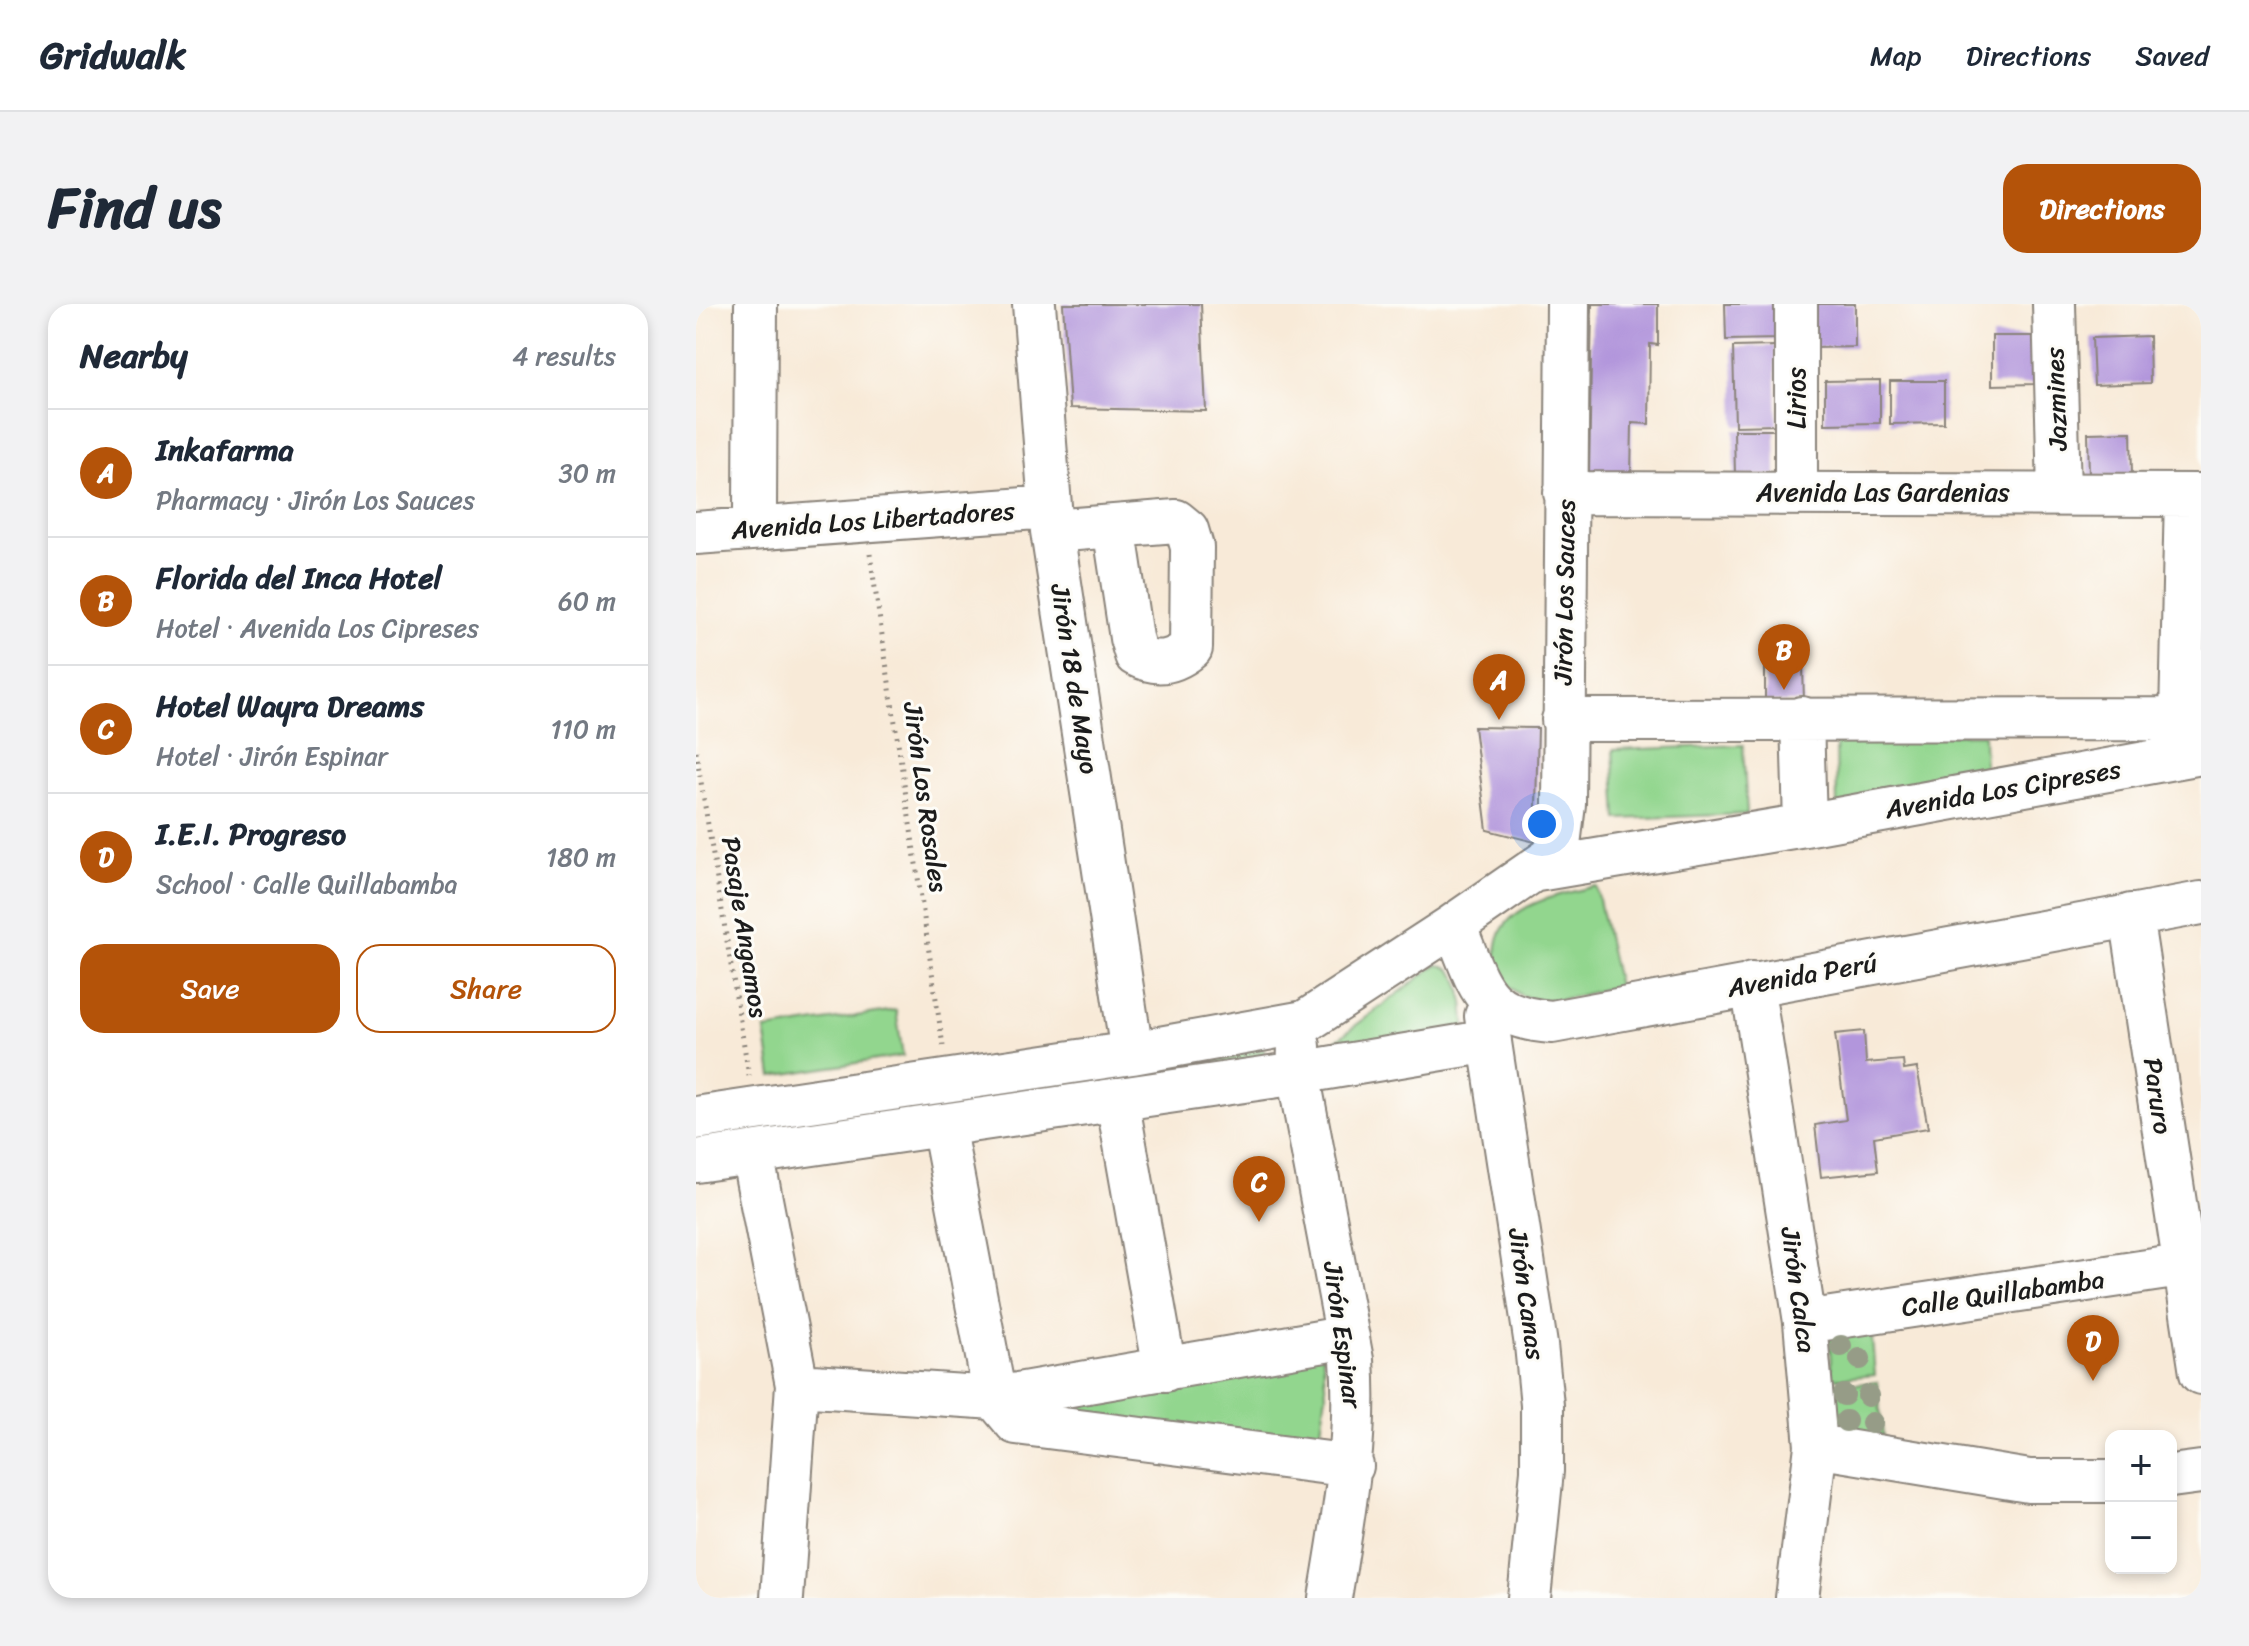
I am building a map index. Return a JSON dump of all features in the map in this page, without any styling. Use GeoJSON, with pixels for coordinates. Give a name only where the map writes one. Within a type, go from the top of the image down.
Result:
{"type":"FeatureCollection","features":[{"type":"Feature","properties":{"kind":"street"},"geometry":{"type":"LineString","coordinates":[[755,511],[756,304]]}},
{"type":"Feature","properties":{"kind":"street","name":"Jirón 18 de Mayo"},"geometry":{"type":"LineString","coordinates":[[1034,304],[1051,519],[1132,1053]]}},
{"type":"Feature","properties":{"kind":"street","name":"Jirón Los Sauces"},"geometry":{"type":"LineString","coordinates":[[1537,870],[1551,858],[1559,845],[1562,828],[1568,304]]}},
{"type":"Feature","properties":{"kind":"street","name":"Lirios"},"geometry":{"type":"LineString","coordinates":[[1796,304],[1796,492]]}},
{"type":"Feature","properties":{"kind":"street","name":"Jazmines"},"geometry":{"type":"LineString","coordinates":[[2054,304],[2059,493]]}},
{"type":"Feature","properties":{"kind":"street","name":"Avenida Las Gardenias"},"geometry":{"type":"LineString","coordinates":[[1565,493],[2194,495]]}},
{"type":"Feature","properties":{"kind":"street"},"geometry":{"type":"LineString","coordinates":[[2194,495],[2194,730]]}},
{"type":"Feature","properties":{"kind":"street","name":"Avenida Los Libertadores"},"geometry":{"type":"LineString","coordinates":[[696,533],[865,521],[1051,519],[1114,526]]}},
{"type":"Feature","properties":{"kind":"street"},"geometry":{"type":"LineString","coordinates":[[1802,718],[1805,825]]}},
{"type":"Feature","properties":{"kind":"street","name":"Avenida Los Cipreses"},"geometry":{"type":"LineString","coordinates":[[1563,720],[1802,718],[2194,730]]}},
{"type":"Feature","properties":{"kind":"street","name":"Avenida Los Cipreses"},"geometry":{"type":"LineString","coordinates":[[1537,870],[1805,825],[2194,730]]}},
{"type":"Feature","properties":{"kind":"street"},"geometry":{"type":"LineString","coordinates":[[696,1118],[1132,1053],[1305,1022],[1537,870]]}},
{"type":"Feature","properties":{"kind":"street","name":"Avenida Perú"},"geometry":{"type":"LineString","coordinates":[[1454,925],[1481,991],[1507,1014],[1526,1020],[1552,1022],[2201,903]]}},
{"type":"Feature","properties":{"kind":"street","name":"Paruro"},"geometry":{"type":"LineString","coordinates":[[2131,915],[2192,1265],[2201,1373]]}},
{"type":"Feature","properties":{"kind":"street","name":"Jirón Calca"},"geometry":{"type":"LineString","coordinates":[[1752,984],[1805,1322],[1816,1446],[1797,1598]]}},
{"type":"Feature","properties":{"kind":"street","name":"Jirón Canas"},"geometry":{"type":"LineString","coordinates":[[1481,991],[1536,1345],[1542,1405],[1542,1471],[1529,1598]]}},
{"type":"Feature","properties":{"kind":"street","name":"Jirón Espinar"},"geometry":{"type":"LineString","coordinates":[[1305,1022],[1299,1046],[1298,1073],[1348,1337],[1354,1389],[1352,1466],[1330,1598]]}},
{"type":"Feature","properties":{"kind":"street"},"geometry":{"type":"LineString","coordinates":[[696,1161],[1298,1073],[1490,1041]]}},
{"type":"Feature","properties":{"kind":"street"},"geometry":{"type":"LineString","coordinates":[[1117,1099],[1165,1370]]}},
{"type":"Feature","properties":{"kind":"street"},"geometry":{"type":"LineString","coordinates":[[943,1125],[995,1398],[1016,1423],[1352,1466]]}},
{"type":"Feature","properties":{"kind":"street"},"geometry":{"type":"LineString","coordinates":[[752,1153],[797,1385],[782,1598]]}},
{"type":"Feature","properties":{"kind":"street","name":"Calle Quillabamba"},"geometry":{"type":"LineString","coordinates":[[1805,1322],[2192,1265]]}},
{"type":"Feature","properties":{"kind":"street"},"geometry":{"type":"LineString","coordinates":[[797,1385],[995,1398],[1348,1337]]}},
{"type":"Feature","properties":{"kind":"street"},"geometry":{"type":"LineString","coordinates":[[1816,1446],[2029,1481],[2105,1481]]}},
{"type":"Feature","properties":{"kind":"street"},"geometry":{"type":"LineString","coordinates":[[2177,1475],[2201,1472]]}},
{"type":"Feature","properties":{"kind":"path","name":"Jirón Los Rosales"},"geometry":{"type":"LineString","coordinates":[[865,521],[948,1079]]}},
{"type":"Feature","properties":{"kind":"path","name":"Pasaje Angamos"},"geometry":{"type":"LineString","coordinates":[[696,751],[755,1109]]}},
{"type":"Feature","properties":{"kind":"green space"},"geometry":{"type":"Polygon","coordinates":[[[1984,734],[1985,781],[1837,809],[1836,735],[1984,734]]]}},
{"type":"Feature","properties":{"kind":"green space"},"geometry":{"type":"Polygon","coordinates":[[[1743,745],[1747,814],[1617,819],[1613,750],[1743,745]]]}},
{"type":"Feature","properties":{"kind":"green space"},"geometry":{"type":"Polygon","coordinates":[[[1596,886],[1618,986],[1548,1000],[1526,997],[1512,989],[1504,981],[1498,966],[1497,946],[1502,930],[1512,917],[1544,900],[1596,886]]]}},
{"type":"Feature","properties":{"kind":"green space"},"geometry":{"type":"Polygon","coordinates":[[[1436,965],[1446,967],[1458,981],[1466,1034],[1335,1051],[1335,1041],[1436,965]]]}},
{"type":"Feature","properties":{"kind":"green space"},"geometry":{"type":"Polygon","coordinates":[[[896,1010],[903,1056],[772,1076],[765,1030],[896,1010]]]}},
{"type":"Feature","properties":{"kind":"green space"},"geometry":{"type":"Polygon","coordinates":[[[1264,1049],[1266,1068],[1131,1086],[1128,1070],[1264,1049]]]}},
{"type":"Feature","properties":{"kind":"green space"},"geometry":{"type":"Polygon","coordinates":[[[1870,1314],[1875,1375],[1832,1379],[1828,1321],[1870,1314]]]}},
{"type":"Feature","properties":{"kind":"green space"},"geometry":{"type":"Polygon","coordinates":[[[1322,1349],[1326,1394],[1318,1453],[1017,1417],[1322,1349]]]}},
{"type":"Feature","properties":{"kind":"green space"},"geometry":{"type":"Polygon","coordinates":[[[1877,1382],[1883,1436],[1836,1434],[1832,1386],[1877,1382]]]}},
{"type":"Feature","properties":{"kind":"building"},"geometry":{"type":"Polygon","coordinates":[[[1063,304],[1201,304],[1206,411],[1070,408],[1063,304]]]}},
{"type":"Feature","properties":{"kind":"building"},"geometry":{"type":"Polygon","coordinates":[[[1592,304],[1658,304],[1658,345],[1650,344],[1649,424],[1632,423],[1631,477],[1589,477],[1592,304]]]}},
{"type":"Feature","properties":{"kind":"building"},"geometry":{"type":"Polygon","coordinates":[[[1725,304],[1780,304],[1780,339],[1726,340],[1725,304]]]}},
{"type":"Feature","properties":{"kind":"building"},"geometry":{"type":"Polygon","coordinates":[[[1813,304],[1855,304],[1855,347],[1813,348],[1813,304]]]}},
{"type":"Feature","properties":{"kind":"building"},"geometry":{"type":"Polygon","coordinates":[[[1992,336],[2035,336],[2035,384],[1992,385],[1992,336]]]}},
{"type":"Feature","properties":{"kind":"building"},"geometry":{"type":"Polygon","coordinates":[[[2149,336],[2150,383],[2094,385],[2092,338],[2149,336]]]}},
{"type":"Feature","properties":{"kind":"building"},"geometry":{"type":"Polygon","coordinates":[[[1775,346],[1777,425],[1735,426],[1733,347],[1775,346]]]}},
{"type":"Feature","properties":{"kind":"building"},"geometry":{"type":"Polygon","coordinates":[[[1880,380],[1880,423],[1825,424],[1825,381],[1880,380]]]}},
{"type":"Feature","properties":{"kind":"building"},"geometry":{"type":"Polygon","coordinates":[[[1890,381],[1944,381],[1944,423],[1890,424],[1890,381]]]}},
{"type":"Feature","properties":{"kind":"building"},"geometry":{"type":"Polygon","coordinates":[[[1734,430],[1775,430],[1776,475],[1735,476],[1734,430]]]}},
{"type":"Feature","properties":{"kind":"building"},"geometry":{"type":"Polygon","coordinates":[[[2131,432],[2132,475],[2089,477],[2088,433],[2131,432]]]}},
{"type":"Feature","properties":{"kind":"building"},"geometry":{"type":"Polygon","coordinates":[[[1803,666],[1804,702],[1765,702],[1765,667],[1803,666]]]}},
{"type":"Feature","properties":{"kind":"building"},"geometry":{"type":"Polygon","coordinates":[[[1474,727],[1538,728],[1535,842],[1487,830],[1474,727]]]}},
{"type":"Feature","properties":{"kind":"building"},"geometry":{"type":"Polygon","coordinates":[[[1864,1031],[1866,1063],[1903,1060],[1904,1070],[1917,1068],[1928,1128],[1874,1137],[1878,1171],[1821,1177],[1815,1125],[1846,1120],[1835,1034],[1864,1031]]]}},
{"type":"Feature","properties":{"kind":"place","name":"Florida del Inca Hotel"},"geometry":{"type":"Point","coordinates":[1784,690]}},
{"type":"Feature","properties":{"kind":"place","name":"Inkafarma"},"geometry":{"type":"Point","coordinates":[1499,720]}},
{"type":"Feature","properties":{"kind":"place","name":"Hotel Wayra Dreams"},"geometry":{"type":"Point","coordinates":[1259,1222]}},
{"type":"Feature","properties":{"kind":"place","name":"I.E.I. Progreso"},"geometry":{"type":"Point","coordinates":[2093,1381]}}]}
